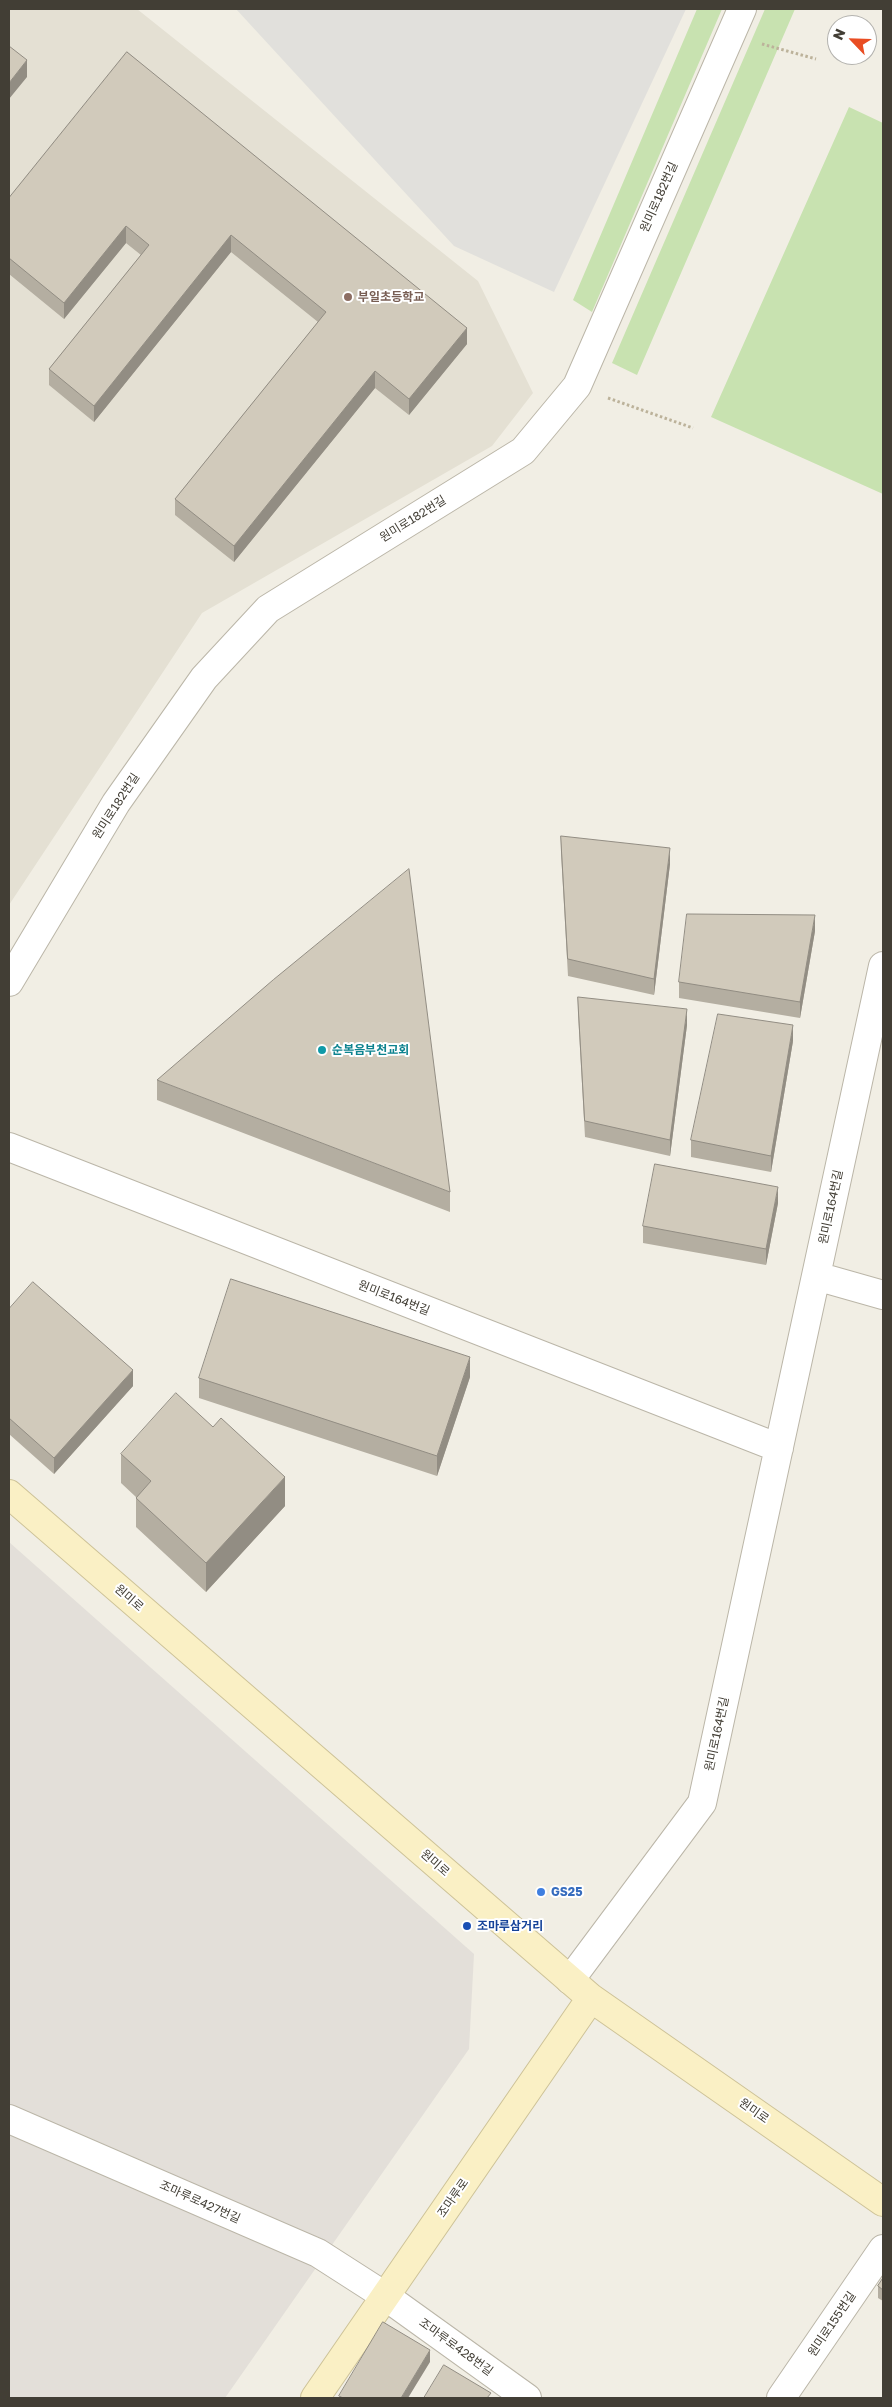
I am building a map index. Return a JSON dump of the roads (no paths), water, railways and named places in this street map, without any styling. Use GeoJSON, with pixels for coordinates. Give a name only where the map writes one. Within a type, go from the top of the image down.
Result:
{"type":"FeatureCollection","features":[{"type":"Feature","properties":{"kind":"street","name":"원미로182번길"},"geometry":{"type":"LineString","coordinates":[[9,982],[116,803],[204,678],[268,609],[523,451],[577,386],[742,9]]}},
{"type":"Feature","properties":{"kind":"street","name":"원미로164번길"},"geometry":{"type":"LineString","coordinates":[[570,1980],[702,1803],[883,966]]}},
{"type":"Feature","properties":{"kind":"street","name":"원미로164번길"},"geometry":{"type":"LineString","coordinates":[[9,1147],[779,1448]]}},
{"type":"Feature","properties":{"kind":"street"},"geometry":{"type":"LineString","coordinates":[[816,1276],[883,1295]]}},
{"type":"Feature","properties":{"kind":"street","name":"원미로"},"geometry":{"type":"LineString","coordinates":[[9,1494],[591,1998],[883,2202]]}},
{"type":"Feature","properties":{"kind":"street","name":"조마루로"},"geometry":{"type":"LineString","coordinates":[[315,2398],[591,1998]]}},
{"type":"Feature","properties":{"kind":"street","name":"조마루로427번길"},"geometry":{"type":"LineString","coordinates":[[9,2118],[318,2253],[385,2296]]}},
{"type":"Feature","properties":{"kind":"street","name":"원미로155번길"},"geometry":{"type":"LineString","coordinates":[[781,2398],[883,2249]]}},
{"type":"Feature","properties":{"kind":"street","name":"조마루로428번길"},"geometry":{"type":"LineString","coordinates":[[385,2296],[527,2398]]}},
{"type":"Feature","properties":{"kind":"place","name":"부일초등학교"},"geometry":{"type":"Point","coordinates":[348,297]}},
{"type":"Feature","properties":{"kind":"place","name":"순복음부천교회"},"geometry":{"type":"Point","coordinates":[322,1050]}},
{"type":"Feature","properties":{"kind":"place","name":"GS25"},"geometry":{"type":"Point","coordinates":[541,1892]}},
{"type":"Feature","properties":{"kind":"place","name":"조마루삼거리"},"geometry":{"type":"Point","coordinates":[467,1926]}}]}
